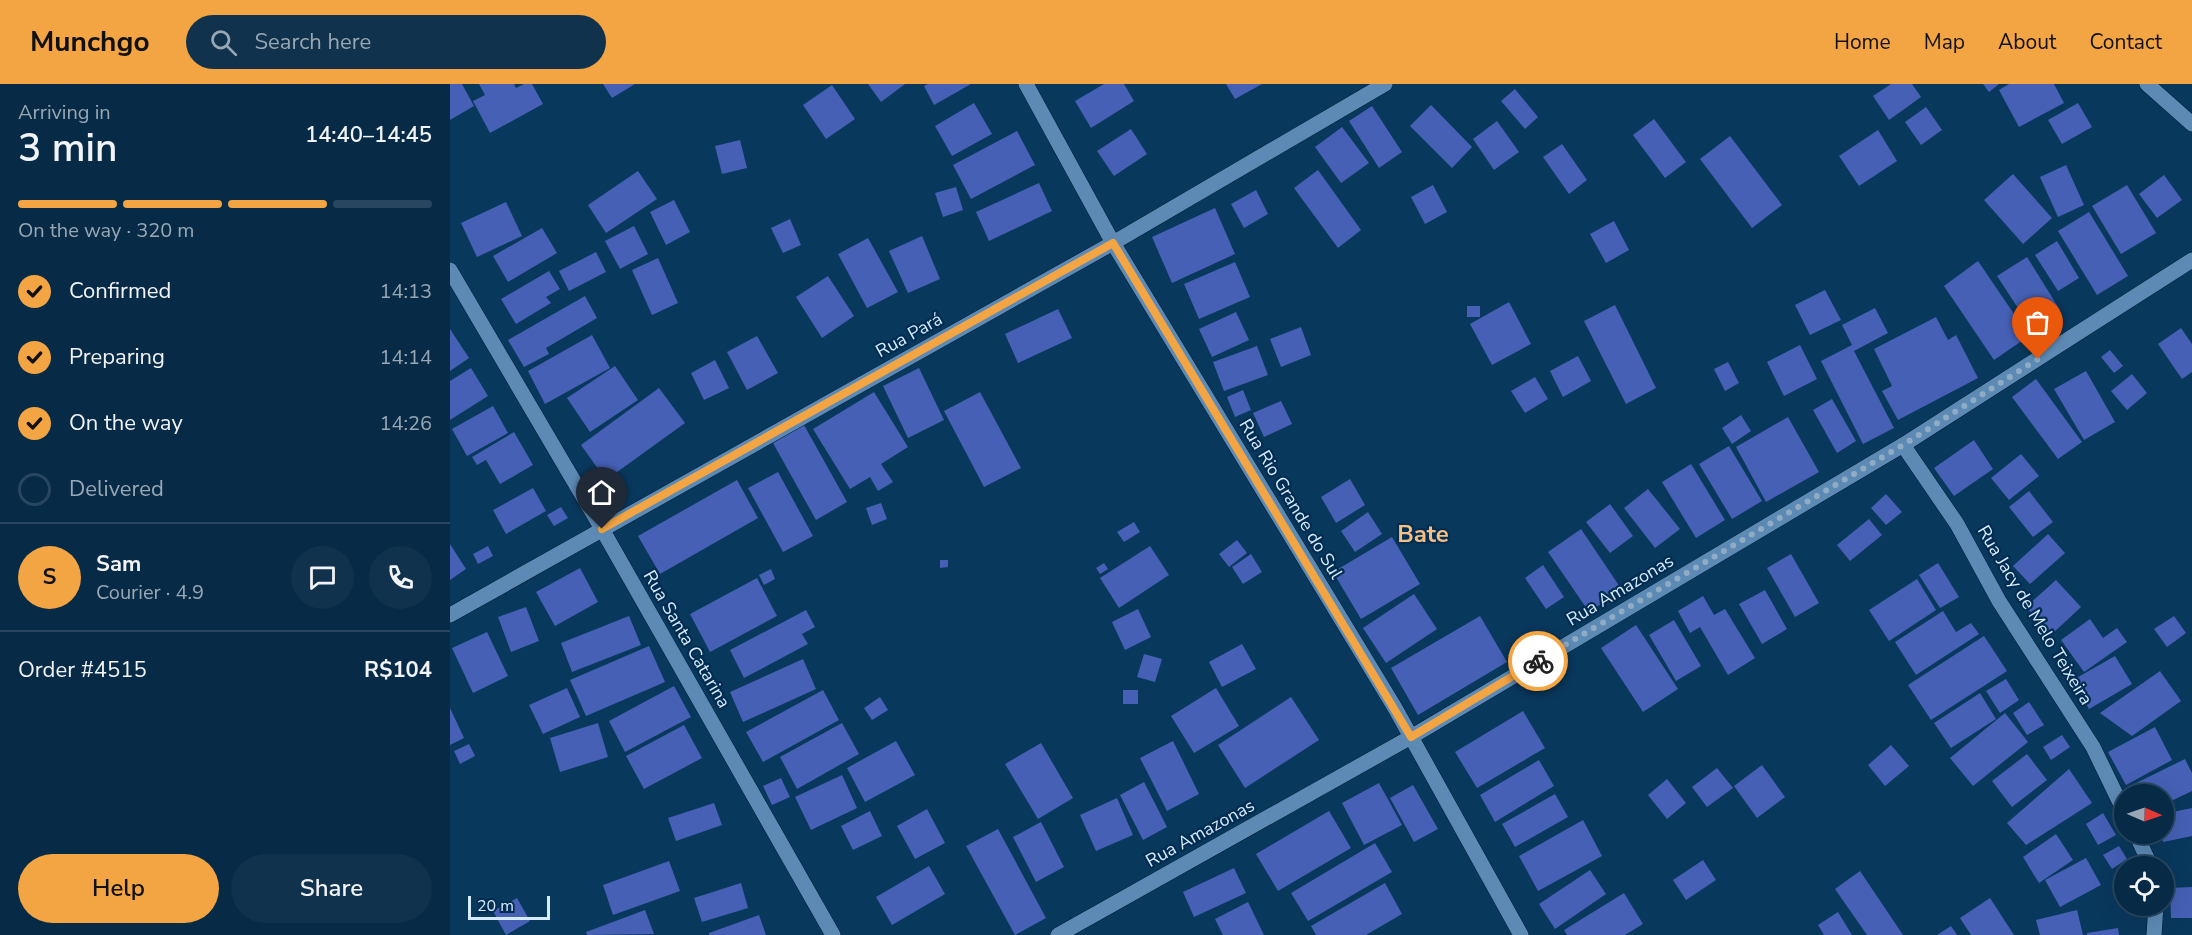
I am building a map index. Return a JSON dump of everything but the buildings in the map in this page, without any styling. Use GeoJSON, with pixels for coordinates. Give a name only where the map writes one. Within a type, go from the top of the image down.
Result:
{"type":"FeatureCollection","features":[{"type":"Feature","properties":{"kind":"street","name":"Rua Rio Grande do Sul"},"geometry":{"type":"LineString","coordinates":[[1026,84],[1113,243],[1411,737],[1521,935]]}},
{"type":"Feature","properties":{"kind":"street","name":"Rua Pará"},"geometry":{"type":"LineString","coordinates":[[450,615],[1113,243],[1385,84]]}},
{"type":"Feature","properties":{"kind":"street"},"geometry":{"type":"LineString","coordinates":[[2147,84],[2192,124]]}},
{"type":"Feature","properties":{"kind":"street","name":"Rua Amazonas"},"geometry":{"type":"LineString","coordinates":[[1058,935],[1411,737],[1903,445],[2192,261]]}},
{"type":"Feature","properties":{"kind":"street","name":"Rua Santa Catarina"},"geometry":{"type":"LineString","coordinates":[[450,270],[602,529],[833,935]]}},
{"type":"Feature","properties":{"kind":"street","name":"Rua Jacy de Melo Teixeira"},"geometry":{"type":"LineString","coordinates":[[1903,445],[1957,524],[1999,601],[2093,747],[2114,790]]}},
{"type":"Feature","properties":{"kind":"street"},"geometry":{"type":"LineString","coordinates":[[2154,935],[2155,916]]}},
{"type":"Feature","properties":{"kind":"way so far"},"geometry":{"type":"LineString","coordinates":[[1538,661],[1903,445],[2038,359]]}},
{"type":"Feature","properties":{"kind":"district","name":"Bate"},"geometry":{"type":"Point","coordinates":[1423,534]}},
{"type":"Feature","properties":{"kind":"route"},"geometry":{"type":"LineString","coordinates":[[602,529],[1113,243],[1411,737],[1538,661]]}}]}
